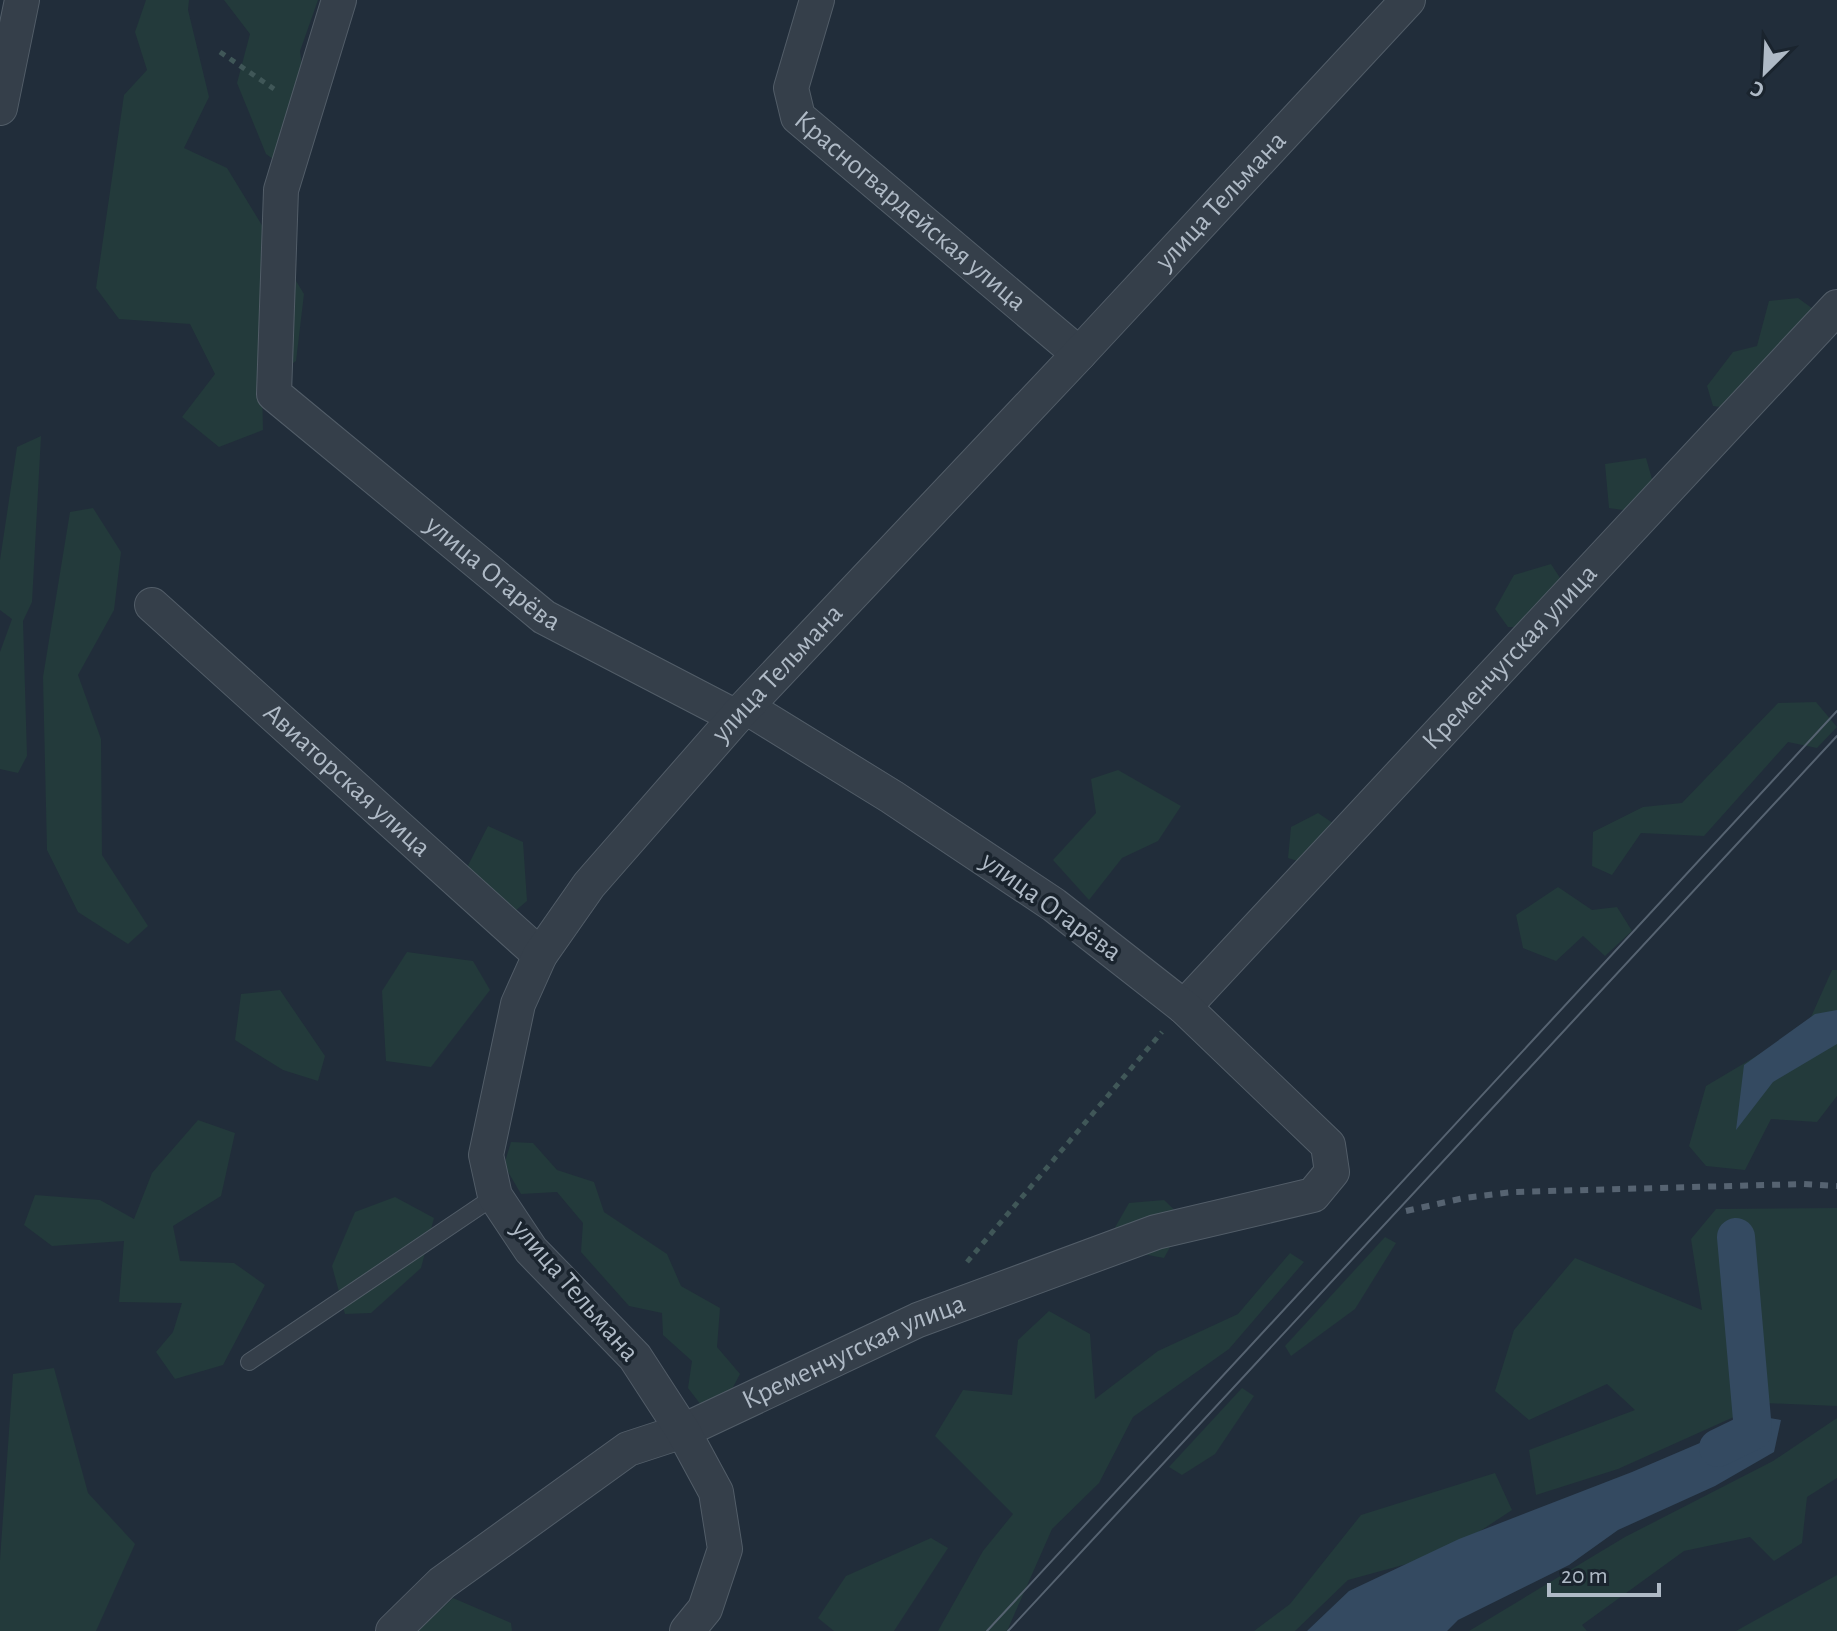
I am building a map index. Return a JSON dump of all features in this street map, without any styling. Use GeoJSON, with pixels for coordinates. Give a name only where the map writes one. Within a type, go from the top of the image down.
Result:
{"type":"FeatureCollection","features":[{"type":"Feature","properties":{"kind":"street"},"geometry":{"type":"LineString","coordinates":[[0,108],[22,0]]}},
{"type":"Feature","properties":{"kind":"street"},"geometry":{"type":"LineString","coordinates":[[305,110],[339,0]]}},
{"type":"Feature","properties":{"kind":"street","name":"Красногвардейская улица"},"geometry":{"type":"LineString","coordinates":[[817,0],[791,88],[798,117],[1079,354]]}},
{"type":"Feature","properties":{"kind":"street","name":"улица Тельмана"},"geometry":{"type":"LineString","coordinates":[[687,1631],[705,1609],[725,1549],[716,1492],[683,1431],[635,1357],[531,1250],[495,1196],[486,1155],[518,1004],[540,955],[589,885],[741,712],[1408,0]]}},
{"type":"Feature","properties":{"kind":"street","name":"улица Огарёва"},"geometry":{"type":"LineString","coordinates":[[305,110],[281,190],[274,394],[544,617],[741,712],[892,797],[1054,905],[1184,1007],[1328,1145]]}},
{"type":"Feature","properties":{"kind":"street","name":"Кременчугская улица"},"geometry":{"type":"LineString","coordinates":[[1184,1007],[1837,307]]}},
{"type":"Feature","properties":{"kind":"street","name":"Авиаторская улица"},"geometry":{"type":"LineString","coordinates":[[152,605],[540,955]]}},
{"type":"Feature","properties":{"kind":"street","name":"Кременчугская улица"},"geometry":{"type":"LineString","coordinates":[[393,1631],[442,1583],[628,1449],[683,1431],[918,1320],[1156,1232],[1313,1195],[1332,1172],[1328,1145]]}},
{"type":"Feature","properties":{"kind":"lane"},"geometry":{"type":"LineString","coordinates":[[249,1362],[495,1196]]}},
{"type":"Feature","properties":{"kind":"path"},"geometry":{"type":"LineString","coordinates":[[220,52],[305,110]]}},
{"type":"Feature","properties":{"kind":"path"},"geometry":{"type":"LineString","coordinates":[[959,1272],[1184,1007]]}},
{"type":"Feature","properties":{"kind":"green space"},"geometry":{"type":"Polygon","coordinates":[[[146,0],[189,0],[188,10],[209,97],[184,148],[227,168],[304,294],[296,361],[262,385],[263,430],[219,447],[182,417],[215,374],[190,324],[119,319],[96,288],[124,95],[147,70],[135,32],[146,0]]]}},
{"type":"Feature","properties":{"kind":"green space"},"geometry":{"type":"Polygon","coordinates":[[[224,0],[318,0],[300,51],[312,145],[297,176],[266,154],[237,83],[250,34],[224,0]]]}},
{"type":"Feature","properties":{"kind":"green space"},"geometry":{"type":"Polygon","coordinates":[[[1798,298],[1820,314],[1743,410],[1713,406],[1707,386],[1733,352],[1757,346],[1769,301],[1798,298]]]}},
{"type":"Feature","properties":{"kind":"green space"},"geometry":{"type":"Polygon","coordinates":[[[41,436],[32,602],[23,621],[27,756],[18,773],[0,769],[0,652],[12,619],[0,610],[0,560],[17,447],[41,436]]]}},
{"type":"Feature","properties":{"kind":"green space"},"geometry":{"type":"Polygon","coordinates":[[[1646,458],[1654,486],[1630,511],[1609,508],[1605,464],[1646,458]]]}},
{"type":"Feature","properties":{"kind":"green space"},"geometry":{"type":"Polygon","coordinates":[[[93,508],[121,552],[114,610],[78,675],[101,739],[102,855],[148,926],[128,944],[78,912],[47,850],[43,677],[70,512],[93,508]]]}},
{"type":"Feature","properties":{"kind":"green space"},"geometry":{"type":"Polygon","coordinates":[[[1551,564],[1571,595],[1543,627],[1508,627],[1495,609],[1514,575],[1551,564]]]}},
{"type":"Feature","properties":{"kind":"green space"},"geometry":{"type":"Polygon","coordinates":[[[1816,702],[1837,727],[1817,748],[1788,742],[1704,836],[1641,833],[1612,875],[1592,866],[1593,832],[1643,807],[1682,803],[1778,703],[1816,702]]]}},
{"type":"Feature","properties":{"kind":"green space"},"geometry":{"type":"Polygon","coordinates":[[[1118,770],[1181,806],[1158,841],[1122,858],[1089,900],[1053,860],[1096,813],[1091,779],[1118,770]]]}},
{"type":"Feature","properties":{"kind":"green space"},"geometry":{"type":"Polygon","coordinates":[[[1318,813],[1340,828],[1326,870],[1288,858],[1291,827],[1318,813]]]}},
{"type":"Feature","properties":{"kind":"green space"},"geometry":{"type":"Polygon","coordinates":[[[488,826],[523,842],[527,901],[494,929],[451,899],[488,826]]]}},
{"type":"Feature","properties":{"kind":"green space"},"geometry":{"type":"Polygon","coordinates":[[[1558,887],[1592,910],[1617,907],[1632,931],[1605,956],[1583,936],[1556,961],[1523,948],[1516,915],[1558,887]]]}},
{"type":"Feature","properties":{"kind":"green space"},"geometry":{"type":"Polygon","coordinates":[[[407,952],[473,961],[490,990],[431,1067],[386,1061],[382,991],[407,952]]]}},
{"type":"Feature","properties":{"kind":"green space"},"geometry":{"type":"Polygon","coordinates":[[[1832,970],[1837,970],[1837,1096],[1817,1122],[1771,1119],[1745,1170],[1706,1166],[1689,1146],[1706,1086],[1807,1026],[1832,970]]]}},
{"type":"Feature","properties":{"kind":"green space"},"geometry":{"type":"Polygon","coordinates":[[[280,990],[325,1056],[318,1081],[283,1070],[235,1040],[241,994],[280,990]]]}},
{"type":"Feature","properties":{"kind":"green space"},"geometry":{"type":"Polygon","coordinates":[[[198,1120],[235,1133],[221,1196],[173,1226],[180,1261],[234,1263],[265,1285],[223,1365],[175,1379],[156,1352],[173,1332],[182,1303],[119,1302],[124,1241],[52,1246],[24,1225],[35,1195],[100,1200],[134,1219],[152,1173],[198,1120]]]}},
{"type":"Feature","properties":{"kind":"green space"},"geometry":{"type":"Polygon","coordinates":[[[511,1142],[533,1143],[557,1170],[594,1182],[604,1212],[667,1254],[681,1286],[720,1308],[717,1347],[740,1374],[724,1404],[701,1405],[688,1388],[692,1361],[663,1335],[662,1313],[629,1306],[581,1252],[583,1223],[557,1192],[521,1194],[504,1165],[511,1142]]]}},
{"type":"Feature","properties":{"kind":"green space"},"geometry":{"type":"Polygon","coordinates":[[[395,1197],[434,1218],[421,1268],[371,1313],[345,1314],[332,1266],[355,1212],[395,1197]]]}},
{"type":"Feature","properties":{"kind":"green space"},"geometry":{"type":"Polygon","coordinates":[[[1164,1200],[1185,1220],[1164,1258],[1127,1251],[1113,1231],[1129,1203],[1164,1200]]]}},
{"type":"Feature","properties":{"kind":"green space"},"geometry":{"type":"Polygon","coordinates":[[[1837,1208],[1837,1406],[1765,1403],[1618,1469],[1536,1495],[1529,1450],[1635,1410],[1607,1384],[1529,1420],[1495,1391],[1514,1330],[1575,1258],[1702,1310],[1691,1239],[1716,1209],[1837,1208]]]}},
{"type":"Feature","properties":{"kind":"green space"},"geometry":{"type":"Polygon","coordinates":[[[1385,1237],[1396,1243],[1355,1309],[1291,1356],[1285,1346],[1385,1237]]]}},
{"type":"Feature","properties":{"kind":"green space"},"geometry":{"type":"Polygon","coordinates":[[[1290,1253],[1304,1262],[1229,1349],[1133,1417],[1099,1483],[1052,1529],[1007,1631],[938,1631],[983,1551],[1013,1514],[935,1436],[963,1390],[1012,1395],[1018,1340],[1049,1311],[1090,1334],[1095,1399],[1158,1351],[1238,1314],[1290,1253]]]}},
{"type":"Feature","properties":{"kind":"green space"},"geometry":{"type":"Polygon","coordinates":[[[54,1368],[88,1493],[135,1544],[96,1631],[0,1631],[0,1560],[13,1374],[54,1368]]]}},
{"type":"Feature","properties":{"kind":"green space"},"geometry":{"type":"Polygon","coordinates":[[[1242,1388],[1254,1396],[1215,1454],[1182,1475],[1169,1467],[1242,1388]]]}},
{"type":"Feature","properties":{"kind":"green space"},"geometry":{"type":"Polygon","coordinates":[[[1837,1418],[1837,1478],[1807,1497],[1802,1543],[1774,1561],[1750,1537],[1684,1551],[1582,1625],[1587,1631],[1469,1631],[1625,1537],[1773,1461],[1837,1418]]]}},
{"type":"Feature","properties":{"kind":"green space"},"geometry":{"type":"Polygon","coordinates":[[[1495,1473],[1512,1510],[1447,1553],[1348,1580],[1295,1631],[1254,1631],[1290,1604],[1361,1515],[1495,1473]]]}},
{"type":"Feature","properties":{"kind":"green space"},"geometry":{"type":"Polygon","coordinates":[[[931,1538],[948,1548],[894,1631],[834,1631],[818,1618],[846,1576],[931,1538]]]}},
{"type":"Feature","properties":{"kind":"green space"},"geometry":{"type":"Polygon","coordinates":[[[1837,1575],[1837,1631],[1736,1631],[1837,1575]]]}},
{"type":"Feature","properties":{"kind":"green space"},"geometry":{"type":"Polygon","coordinates":[[[453,1598],[511,1623],[512,1631],[417,1631],[453,1598]]]}},
{"type":"Feature","properties":{"kind":"water"},"geometry":{"type":"Polygon","coordinates":[[[1837,1010],[1837,1044],[1773,1082],[1736,1130],[1744,1065],[1815,1014],[1837,1010]]]}},
{"type":"Feature","properties":{"kind":"water"},"geometry":{"type":"Polygon","coordinates":[[[1757,1416],[1781,1420],[1774,1452],[1715,1486],[1618,1530],[1569,1565],[1458,1620],[1447,1631],[1307,1631],[1349,1591],[1459,1539],[1632,1472],[1757,1416]]]}},
{"type":"Feature","properties":{"kind":"waterway"},"geometry":{"type":"LineString","coordinates":[[1718,1448],[1753,1431],[1736,1237]]}},
{"type":"Feature","properties":{"kind":"tram line"},"geometry":{"type":"LineString","coordinates":[[987,1631],[1837,711]]}},
{"type":"Feature","properties":{"kind":"tram line"},"geometry":{"type":"LineString","coordinates":[[1008,1631],[1837,736]]}},
{"type":"Feature","properties":{"kind":"railway"},"geometry":{"type":"LineString","coordinates":[[1406,1211],[1464,1198],[1513,1192],[1803,1184],[1837,1186]]}}]}
